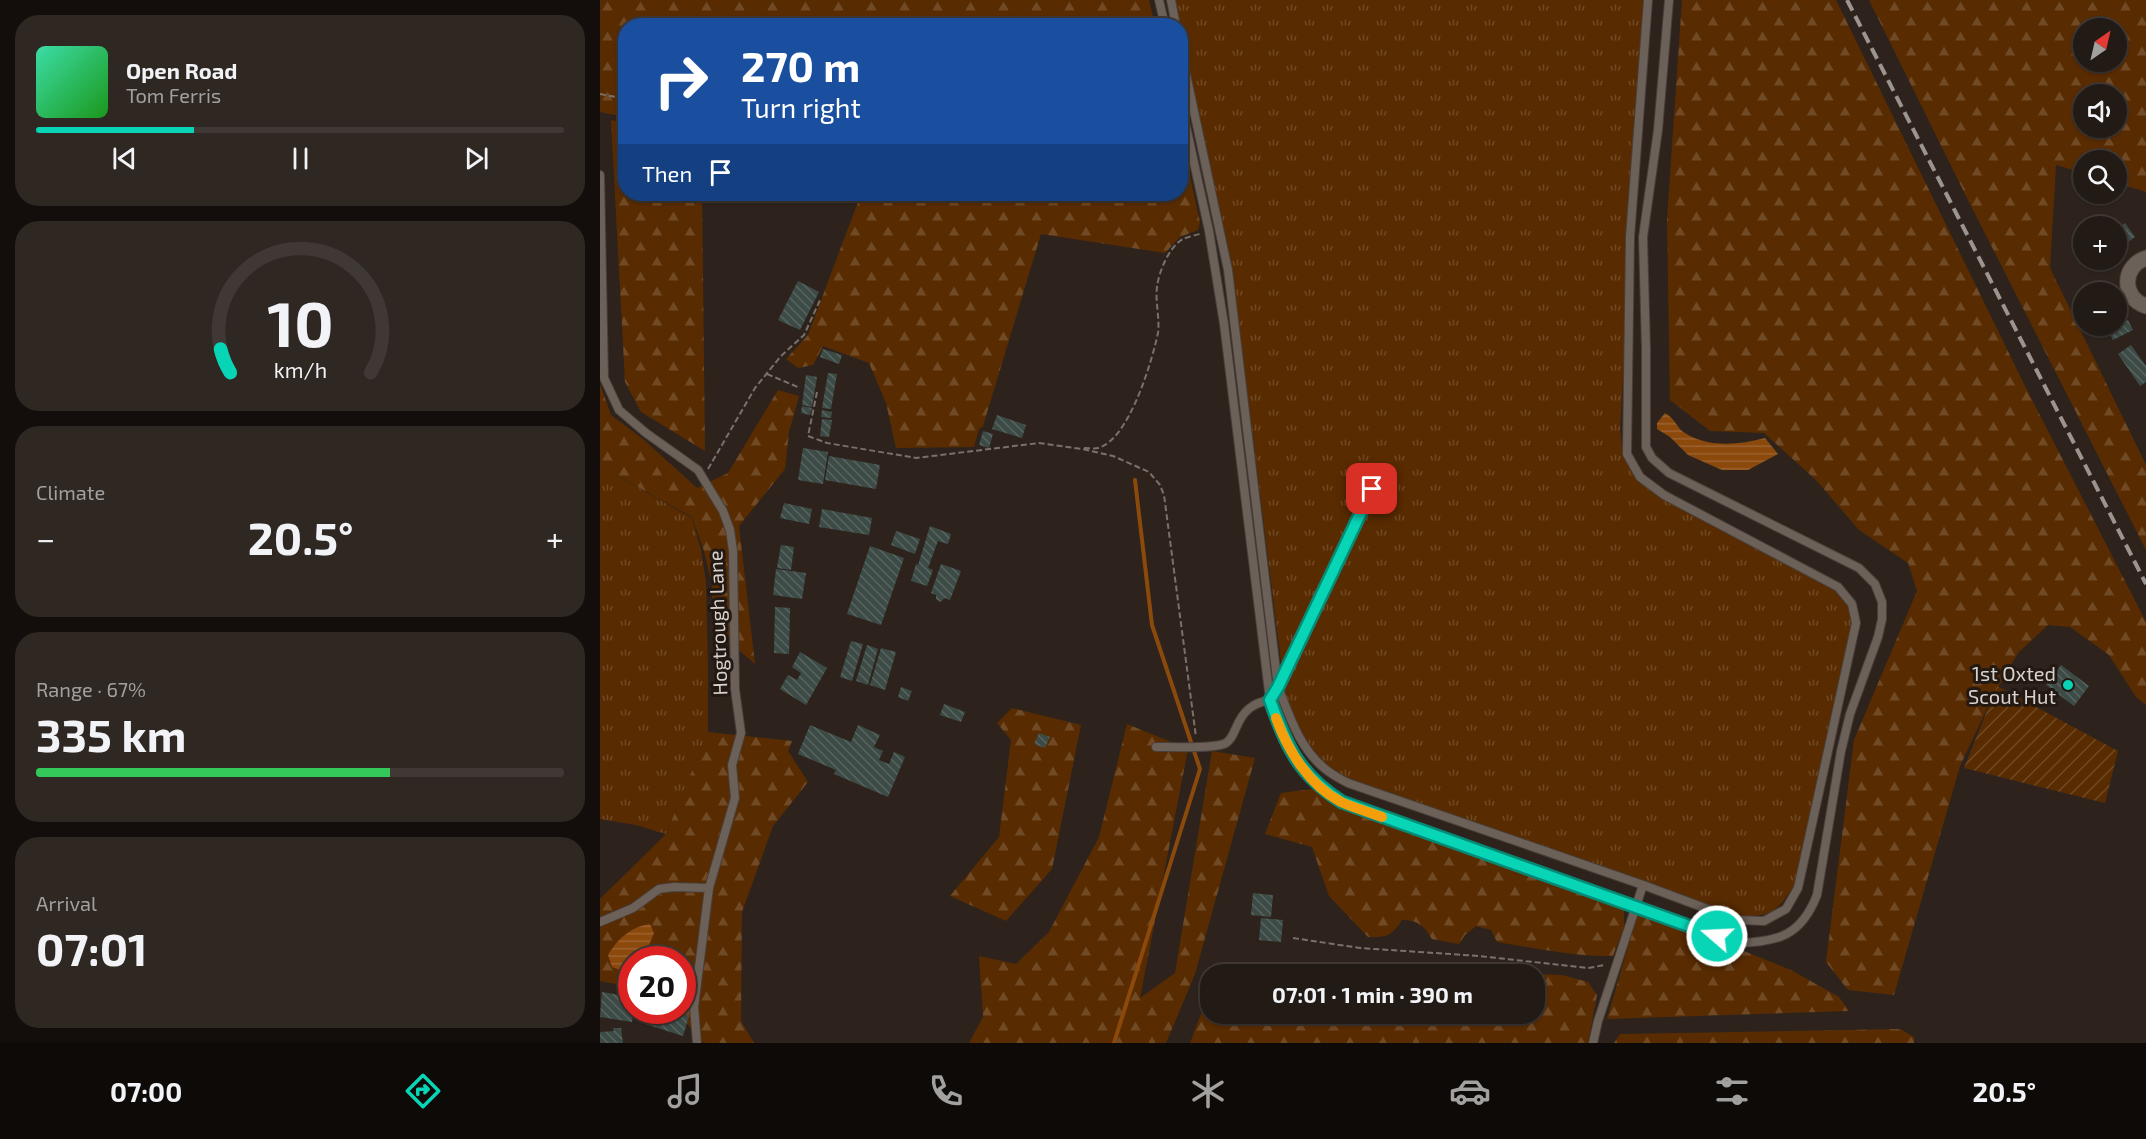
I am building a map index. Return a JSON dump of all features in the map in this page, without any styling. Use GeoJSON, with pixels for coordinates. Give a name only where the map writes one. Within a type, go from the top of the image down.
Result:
{"type":"FeatureCollection","features":[{"type":"Feature","properties":{"kind":"street"},"geometry":{"type":"LineString","coordinates":[[2146,258],[2134,265],[2127,279],[2130,294],[2134,300],[2146,306]]}},
{"type":"Feature","properties":{"kind":"lane"},"geometry":{"type":"LineString","coordinates":[[1159,0],[1163,18]]}},
{"type":"Feature","properties":{"kind":"lane"},"geometry":{"type":"LineString","coordinates":[[1171,0],[1174,18]]}},
{"type":"Feature","properties":{"kind":"lane"},"geometry":{"type":"LineString","coordinates":[[1188,83],[1228,270],[1278,687],[1296,732],[1306,750],[1325,769],[1348,783],[1737,920],[1764,921],[1786,909],[1798,888],[1856,623],[1852,604],[1838,587],[1664,495],[1640,477],[1627,454],[1630,237],[1648,0]]}},
{"type":"Feature","properties":{"kind":"lane"},"geometry":{"type":"LineString","coordinates":[[1188,135],[1209,231],[1224,324],[1270,700],[1293,756],[1323,790],[1342,802],[1737,943],[1762,942],[1783,937],[1798,927],[1811,911],[1817,895],[1841,751],[1850,714],[1882,619],[1882,602],[1875,584],[1859,568],[1669,473],[1652,458],[1646,447],[1643,237],[1658,130],[1669,0]]}},
{"type":"Feature","properties":{"kind":"lane","name":"Hogtrough Lane"},"geometry":{"type":"LineString","coordinates":[[600,175],[604,378],[619,410],[646,433],[698,470],[723,511],[730,530],[733,551],[735,689],[741,727],[732,765],[735,798],[709,888],[694,1007],[697,1043]]}},
{"type":"Feature","properties":{"kind":"lane"},"geometry":{"type":"LineString","coordinates":[[1156,747],[1222,745],[1228,741],[1249,707],[1257,702],[1270,700],[1372,489]]}},
{"type":"Feature","properties":{"kind":"lane"},"geometry":{"type":"LineString","coordinates":[[1593,1043],[1598,1021],[1643,885]]}},
{"type":"Feature","properties":{"kind":"lane"},"geometry":{"type":"LineString","coordinates":[[600,922],[633,908],[658,889],[709,888]]}},
{"type":"Feature","properties":{"kind":"path"},"geometry":{"type":"LineString","coordinates":[[600,94],[618,97]]}},
{"type":"Feature","properties":{"kind":"path"},"geometry":{"type":"LineString","coordinates":[[1082,449],[1099,448],[1112,440],[1124,426],[1133,409],[1158,331],[1157,287],[1161,272],[1172,249],[1182,240],[1209,231]]}},
{"type":"Feature","properties":{"kind":"path"},"geometry":{"type":"LineString","coordinates":[[703,480],[755,388],[781,356],[804,335],[821,298]]}},
{"type":"Feature","properties":{"kind":"path"},"geometry":{"type":"LineString","coordinates":[[767,374],[800,388]]}},
{"type":"Feature","properties":{"kind":"path"},"geometry":{"type":"LineString","coordinates":[[817,392],[808,436],[827,444],[916,459],[1039,443],[1113,456],[1149,472],[1160,485],[1164,495],[1197,746]]}},
{"type":"Feature","properties":{"kind":"path"},"geometry":{"type":"LineString","coordinates":[[1293,938],[1360,948],[1479,956],[1588,968],[1598,968],[1610,963],[1620,955]]}},
{"type":"Feature","properties":{"kind":"green space"},"geometry":{"type":"Polygon","coordinates":[[[600,0],[1149,0],[1153,18],[618,18],[618,116],[600,112],[600,0]]]}},
{"type":"Feature","properties":{"kind":"green space"},"geometry":{"type":"Polygon","coordinates":[[[1174,0],[1645,0],[1620,429],[1623,456],[1636,479],[1664,500],[1834,589],[1848,607],[1852,623],[1794,886],[1777,908],[1757,916],[1737,916],[1349,780],[1326,766],[1308,744],[1286,701],[1231,261],[1188,64],[1188,18],[1178,18],[1174,0]]]}},
{"type":"Feature","properties":{"kind":"green space"},"geometry":{"type":"Polygon","coordinates":[[[1682,0],[1836,0],[2025,386],[2146,622],[2146,705],[2136,697],[2109,655],[2070,627],[2048,625],[2018,653],[1991,700],[1960,766],[1894,995],[1848,990],[1826,962],[1854,740],[1917,591],[1908,563],[1859,530],[1816,480],[1764,433],[1710,431],[1670,400],[1667,219],[1682,0]]]}},
{"type":"Feature","properties":{"kind":"green space"},"geometry":{"type":"Polygon","coordinates":[[[1869,0],[2146,0],[2146,192],[2127,186],[2127,150],[2073,150],[2073,170],[2056,165],[2050,268],[2073,315],[2073,336],[2083,336],[2146,465],[2146,550],[1869,0]]]}},
{"type":"Feature","properties":{"kind":"green space"},"geometry":{"type":"Polygon","coordinates":[[[611,120],[618,122],[618,201],[702,201],[705,451],[641,412],[625,382],[611,120]]]}},
{"type":"Feature","properties":{"kind":"green space"},"geometry":{"type":"Polygon","coordinates":[[[1188,168],[1200,222],[1198,230],[1180,237],[1165,253],[1041,234],[983,426],[979,429],[974,447],[896,448],[886,403],[869,363],[823,346],[813,365],[798,368],[786,359],[808,335],[858,201],[1188,201],[1188,168]]]}},
{"type":"Feature","properties":{"kind":"green space"},"geometry":{"type":"Polygon","coordinates":[[[600,384],[611,415],[643,439],[697,488],[728,473],[778,390],[799,396],[789,432],[785,469],[739,526],[755,664],[712,627],[712,584],[692,517],[600,466],[600,384]]]}},
{"type":"Feature","properties":{"kind":"green space"},"geometry":{"type":"Polygon","coordinates":[[[600,466],[692,518],[701,550],[706,582],[708,732],[666,834],[636,825],[600,819],[600,466]]]}},
{"type":"Feature","properties":{"kind":"green space"},"geometry":{"type":"Polygon","coordinates":[[[1997,686],[2118,751],[2105,803],[1964,768],[1997,686]]]}},
{"type":"Feature","properties":{"kind":"green space"},"geometry":{"type":"Polygon","coordinates":[[[1012,708],[1081,725],[1052,869],[1006,921],[950,896],[999,837],[1011,740],[997,723],[1012,708]]]}},
{"type":"Feature","properties":{"kind":"green space"},"geometry":{"type":"Polygon","coordinates":[[[1127,724],[1188,749],[1140,998],[1175,973],[1212,751],[1255,758],[1195,974],[1166,1043],[969,1043],[983,1017],[979,956],[1016,964],[1049,932],[1099,837],[1127,724]]]}},
{"type":"Feature","properties":{"kind":"green space"},"geometry":{"type":"Polygon","coordinates":[[[708,732],[792,741],[788,751],[808,782],[773,826],[742,912],[741,1021],[754,1043],[704,1043],[687,1024],[696,1024],[696,946],[618,946],[618,984],[600,981],[600,899],[666,834],[708,732]]]}},
{"type":"Feature","properties":{"kind":"green space"},"geometry":{"type":"Polygon","coordinates":[[[1312,789],[1535,868],[1624,905],[1624,928],[1613,956],[1569,954],[1497,942],[1491,930],[1476,926],[1465,935],[1459,944],[1432,939],[1420,925],[1408,920],[1402,920],[1388,935],[1368,937],[1329,896],[1312,847],[1265,834],[1281,793],[1312,789]]]}},
{"type":"Feature","properties":{"kind":"green space"},"geometry":{"type":"Polygon","coordinates":[[[1639,909],[1791,970],[1839,997],[1849,1011],[1607,1019],[1639,909]]]}},
{"type":"Feature","properties":{"kind":"green space"},"geometry":{"type":"Polygon","coordinates":[[[1545,974],[1562,975],[1588,982],[1597,995],[1588,1043],[1190,1043],[1200,1016],[1200,1024],[1545,1024],[1545,974]]]}},
{"type":"Feature","properties":{"kind":"green space"},"geometry":{"type":"Polygon","coordinates":[[[1900,1029],[1914,1037],[1914,1043],[1614,1043],[1620,1034],[1900,1029]]]}},
{"type":"Feature","properties":{"kind":"shaded area"},"geometry":{"type":"Polygon","coordinates":[[[1665,413],[1682,431],[1694,438],[1724,444],[1765,438],[1778,454],[1748,470],[1722,470],[1688,455],[1670,437],[1657,429],[1657,423],[1665,413]]]}},
{"type":"Feature","properties":{"kind":"shaded area"},"geometry":{"type":"Polygon","coordinates":[[[650,924],[654,933],[649,946],[618,946],[618,969],[612,967],[608,955],[616,944],[631,931],[650,924]]]}},
{"type":"Feature","properties":{"kind":"building"},"geometry":{"type":"Polygon","coordinates":[[[2127,226],[2135,237],[2127,243],[2127,226]]]}},
{"type":"Feature","properties":{"kind":"building"},"geometry":{"type":"Polygon","coordinates":[[[798,281],[819,292],[800,330],[778,320],[798,281]]]}},
{"type":"Feature","properties":{"kind":"building"},"geometry":{"type":"Polygon","coordinates":[[[2127,320],[2128,320],[2133,330],[2127,333],[2127,320]]]}},
{"type":"Feature","properties":{"kind":"building"},"geometry":{"type":"Polygon","coordinates":[[[2131,345],[2146,366],[2146,382],[2140,386],[2118,354],[2131,345]]]}},
{"type":"Feature","properties":{"kind":"building"},"geometry":{"type":"Polygon","coordinates":[[[823,349],[842,355],[839,364],[820,357],[823,349]]]}},
{"type":"Feature","properties":{"kind":"building"},"geometry":{"type":"Polygon","coordinates":[[[828,373],[837,374],[831,409],[822,408],[828,373]]]}},
{"type":"Feature","properties":{"kind":"building"},"geometry":{"type":"Polygon","coordinates":[[[806,375],[817,377],[812,407],[802,405],[806,375]]]}},
{"type":"Feature","properties":{"kind":"building"},"geometry":{"type":"Polygon","coordinates":[[[802,406],[812,408],[810,415],[801,413],[802,406]]]}},
{"type":"Feature","properties":{"kind":"building"},"geometry":{"type":"Polygon","coordinates":[[[822,410],[832,412],[831,418],[821,417],[822,410]]]}},
{"type":"Feature","properties":{"kind":"building"},"geometry":{"type":"Polygon","coordinates":[[[997,415],[1026,425],[1022,438],[992,429],[997,415]]]}},
{"type":"Feature","properties":{"kind":"building"},"geometry":{"type":"Polygon","coordinates":[[[822,419],[832,420],[829,437],[820,436],[822,419]]]}},
{"type":"Feature","properties":{"kind":"building"},"geometry":{"type":"Polygon","coordinates":[[[983,431],[993,434],[989,448],[979,445],[983,431]]]}},
{"type":"Feature","properties":{"kind":"building"},"geometry":{"type":"Polygon","coordinates":[[[803,448],[828,452],[823,484],[798,480],[803,448]]]}},
{"type":"Feature","properties":{"kind":"building"},"geometry":{"type":"Polygon","coordinates":[[[829,456],[880,465],[876,489],[825,480],[829,456]]]}},
{"type":"Feature","properties":{"kind":"building"},"geometry":{"type":"Polygon","coordinates":[[[784,503],[812,509],[809,524],[780,518],[784,503]]]}},
{"type":"Feature","properties":{"kind":"building"},"geometry":{"type":"Polygon","coordinates":[[[822,509],[872,518],[869,535],[819,527],[822,509]]]}},
{"type":"Feature","properties":{"kind":"building"},"geometry":{"type":"Polygon","coordinates":[[[930,526],[951,534],[948,544],[938,541],[928,568],[933,570],[927,586],[911,581],[930,526]]]}},
{"type":"Feature","properties":{"kind":"building"},"geometry":{"type":"Polygon","coordinates":[[[896,531],[920,539],[915,554],[891,545],[896,531]]]}},
{"type":"Feature","properties":{"kind":"building"},"geometry":{"type":"Polygon","coordinates":[[[781,545],[794,547],[791,570],[777,568],[781,545]]]}},
{"type":"Feature","properties":{"kind":"building"},"geometry":{"type":"Polygon","coordinates":[[[870,546],[904,558],[881,625],[847,614],[870,546]]]}},
{"type":"Feature","properties":{"kind":"building"},"geometry":{"type":"Polygon","coordinates":[[[941,564],[961,571],[950,600],[945,598],[940,602],[936,599],[936,595],[931,593],[941,564]]]}},
{"type":"Feature","properties":{"kind":"building"},"geometry":{"type":"Polygon","coordinates":[[[776,569],[806,573],[802,599],[773,595],[776,569]]]}},
{"type":"Feature","properties":{"kind":"building"},"geometry":{"type":"Polygon","coordinates":[[[775,607],[790,608],[789,654],[774,653],[775,607]]]}},
{"type":"Feature","properties":{"kind":"building"},"geometry":{"type":"Polygon","coordinates":[[[851,641],[863,644],[852,681],[840,677],[851,641]]]}},
{"type":"Feature","properties":{"kind":"building"},"geometry":{"type":"Polygon","coordinates":[[[867,645],[878,649],[868,685],[856,681],[867,645]]]}},
{"type":"Feature","properties":{"kind":"building"},"geometry":{"type":"Polygon","coordinates":[[[881,648],[896,652],[885,690],[870,685],[881,648]]]}},
{"type":"Feature","properties":{"kind":"building"},"geometry":{"type":"Polygon","coordinates":[[[800,652],[827,668],[806,705],[780,689],[788,675],[797,680],[801,673],[792,667],[800,652]]]}},
{"type":"Feature","properties":{"kind":"building","name":"1st Oxted Scout Hut"},"geometry":{"type":"Polygon","coordinates":[[[2061,665],[2089,686],[2074,706],[2046,685],[2061,665]]]}},
{"type":"Feature","properties":{"kind":"building"},"geometry":{"type":"Polygon","coordinates":[[[901,687],[912,691],[908,701],[898,697],[901,687]]]}},
{"type":"Feature","properties":{"kind":"building"},"geometry":{"type":"Polygon","coordinates":[[[944,704],[965,712],[961,722],[940,715],[944,704]]]}},
{"type":"Feature","properties":{"kind":"building"},"geometry":{"type":"Polygon","coordinates":[[[810,725],[851,742],[858,725],[880,735],[874,747],[883,751],[879,760],[889,764],[894,752],[905,757],[888,797],[834,774],[836,770],[798,754],[810,725]]]}},
{"type":"Feature","properties":{"kind":"building"},"geometry":{"type":"Polygon","coordinates":[[[1039,733],[1050,737],[1045,748],[1034,744],[1039,733]]]}},
{"type":"Feature","properties":{"kind":"building"},"geometry":{"type":"Polygon","coordinates":[[[1253,893],[1273,895],[1271,917],[1251,915],[1253,893]]]}},
{"type":"Feature","properties":{"kind":"building"},"geometry":{"type":"Polygon","coordinates":[[[1261,918],[1283,920],[1281,942],[1259,940],[1261,918]]]}},
{"type":"Feature","properties":{"kind":"building"},"geometry":{"type":"Polygon","coordinates":[[[602,992],[618,995],[618,1020],[600,1017],[602,992]]]}},
{"type":"Feature","properties":{"kind":"building"},"geometry":{"type":"Polygon","coordinates":[[[645,1024],[687,1024],[683,1036],[645,1024]]]}},
{"type":"Feature","properties":{"kind":"building"},"geometry":{"type":"Polygon","coordinates":[[[613,1028],[621,1028],[623,1043],[600,1043],[600,1032],[614,1031],[613,1028]]]}},
{"type":"Feature","properties":{"kind":"waterway"},"geometry":{"type":"LineString","coordinates":[[1114,1043],[1200,769],[1152,625],[1135,480]]}},
{"type":"Feature","properties":{"kind":"railway"},"geometry":{"type":"LineString","coordinates":[[1847,0],[2146,584]]}},
{"type":"Feature","properties":{"kind":"slow traffic"},"geometry":{"type":"LineString","coordinates":[[1276,718],[1293,756],[1323,790],[1342,802],[1382,817]]}},
{"type":"Feature","properties":{"kind":"place","name":"1st Oxted Scout Hut"},"geometry":{"type":"Point","coordinates":[2068,685]}},
{"type":"Feature","properties":{"kind":"route"},"geometry":{"type":"LineString","coordinates":[[1372,489],[1270,700],[1293,756],[1323,790],[1342,802],[1717,936]]}}]}
